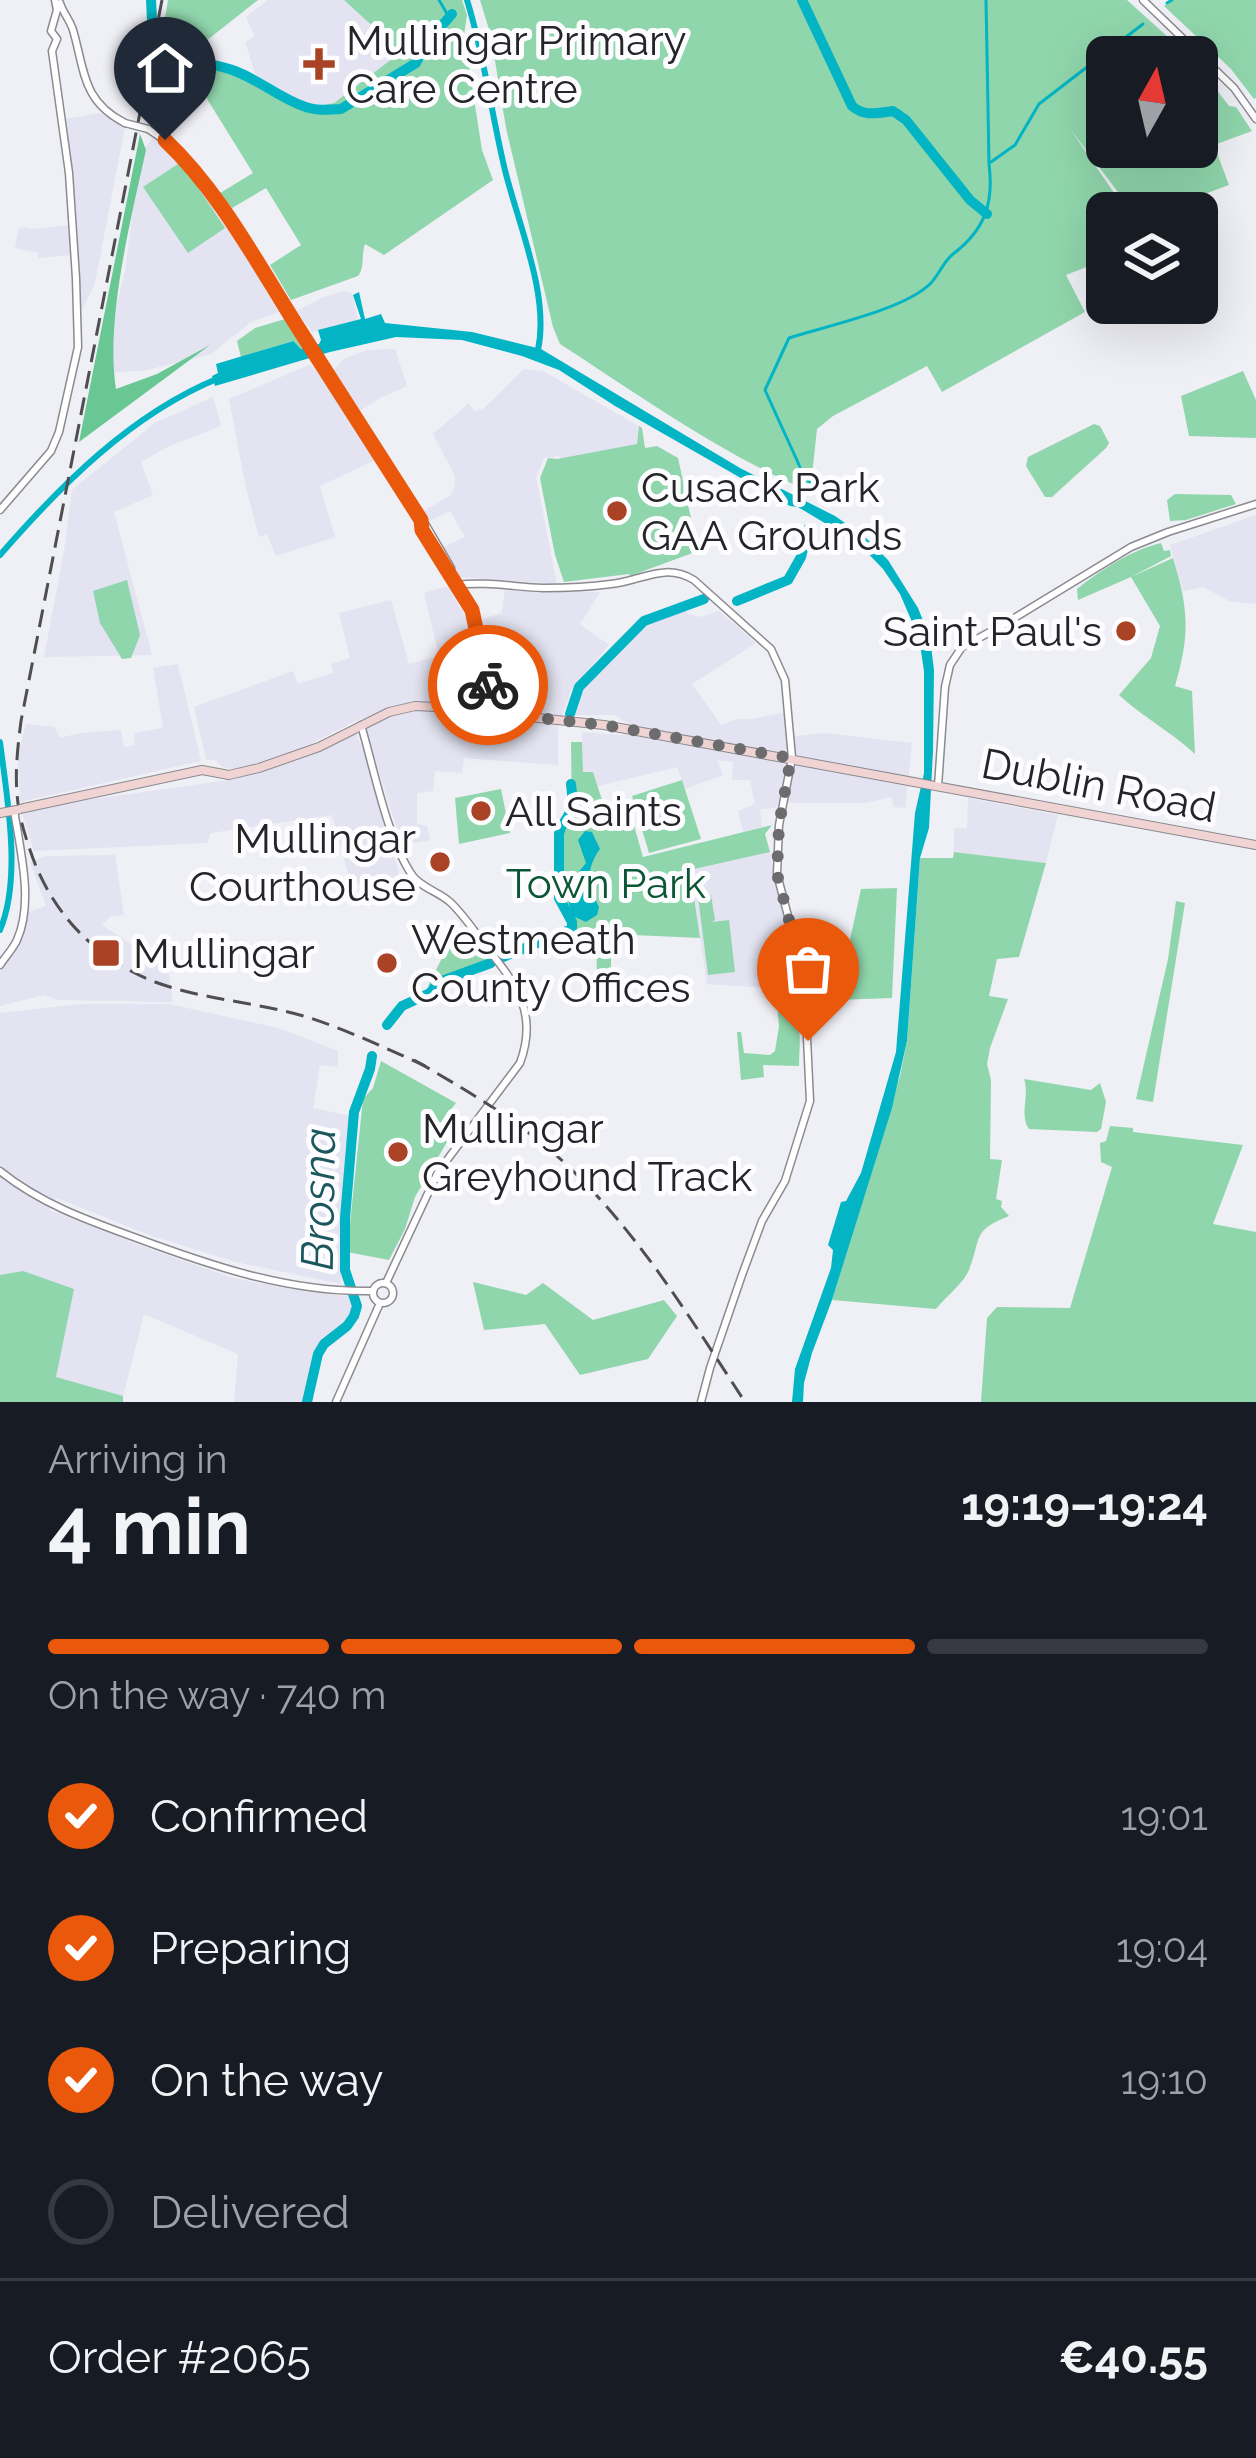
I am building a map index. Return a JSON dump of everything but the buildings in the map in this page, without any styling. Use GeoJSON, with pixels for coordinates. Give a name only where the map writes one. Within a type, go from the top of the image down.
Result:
{"type":"FeatureCollection","features":[{"type":"Feature","properties":{"kind":"main road","name":"Dublin Road"},"geometry":{"type":"LineString","coordinates":[[0,813],[202,770],[229,775],[259,768],[320,747],[389,712],[415,706],[568,721],[1256,845]]}},
{"type":"Feature","properties":{"kind":"street"},"geometry":{"type":"LineString","coordinates":[[57,0],[70,22],[70,36],[95,99],[108,114],[148,129],[188,161],[451,568],[472,610],[490,713]]}},
{"type":"Feature","properties":{"kind":"street"},"geometry":{"type":"LineString","coordinates":[[57,0],[51,32],[57,39]]}},
{"type":"Feature","properties":{"kind":"street"},"geometry":{"type":"LineString","coordinates":[[1143,0],[1234,88],[1256,119]]}},
{"type":"Feature","properties":{"kind":"street"},"geometry":{"type":"LineString","coordinates":[[54,23],[70,22]]}},
{"type":"Feature","properties":{"kind":"street"},"geometry":{"type":"LineString","coordinates":[[57,39],[70,36]]}},
{"type":"Feature","properties":{"kind":"street"},"geometry":{"type":"LineString","coordinates":[[0,510],[48,456],[59,432],[78,334],[69,172],[52,51],[57,39]]}},
{"type":"Feature","properties":{"kind":"street"},"geometry":{"type":"LineString","coordinates":[[935,785],[945,687],[950,665],[962,647],[1131,547],[1256,504]]}},
{"type":"Feature","properties":{"kind":"street"},"geometry":{"type":"LineString","coordinates":[[454,581],[547,588],[608,585],[652,572],[684,574],[771,649],[785,680],[791,758],[779,825],[777,874],[805,996],[810,1101],[785,1180],[762,1221],[742,1275],[701,1402]]}},
{"type":"Feature","properties":{"kind":"street"},"geometry":{"type":"LineString","coordinates":[[361,725],[386,810],[415,880],[452,903],[507,973],[525,1010],[527,1037],[520,1063],[438,1172],[386,1283]]}},
{"type":"Feature","properties":{"kind":"street"},"geometry":{"type":"LineString","coordinates":[[0,965],[17,940],[24,904],[17,810]]}},
{"type":"Feature","properties":{"kind":"street"},"geometry":{"type":"LineString","coordinates":[[0,1171],[71,1214],[175,1252],[308,1287],[373,1291]]}},
{"type":"Feature","properties":{"kind":"street"},"geometry":{"type":"LineString","coordinates":[[336,1402],[380,1304],[390,1301],[393,1294],[386,1283],[379,1283],[373,1291],[380,1304]]}},
{"type":"Feature","properties":{"kind":"shaded area","name":"Mullingar Primary Care Centre"},"geometry":{"type":"Polygon","coordinates":[[[268,0],[344,0],[402,52],[334,103],[302,109],[256,76],[245,42],[255,36],[246,17],[268,0]]]}},
{"type":"Feature","properties":{"kind":"shaded area"},"geometry":{"type":"Polygon","coordinates":[[[100,113],[125,127],[95,283],[82,310],[73,173],[64,119],[100,113]]]}},
{"type":"Feature","properties":{"kind":"shaded area"},"geometry":{"type":"Polygon","coordinates":[[[153,138],[181,159],[279,312],[251,322],[211,354],[147,370],[100,374],[125,271],[140,154],[153,138]]]}},
{"type":"Feature","properties":{"kind":"shaded area"},"geometry":{"type":"Polygon","coordinates":[[[68,225],[71,255],[38,258],[38,253],[15,248],[19,227],[68,225]]]}},
{"type":"Feature","properties":{"kind":"shaded area"},"geometry":{"type":"Polygon","coordinates":[[[344,291],[352,294],[358,320],[312,332],[297,311],[344,291]]]}},
{"type":"Feature","properties":{"kind":"shaded area"},"geometry":{"type":"Polygon","coordinates":[[[395,349],[407,386],[360,411],[334,370],[343,359],[368,350],[395,349]]]}},
{"type":"Feature","properties":{"kind":"shaded area"},"geometry":{"type":"Polygon","coordinates":[[[309,365],[375,457],[320,486],[335,537],[276,556],[267,534],[259,537],[229,399],[309,365]]]}},
{"type":"Feature","properties":{"kind":"shaded area"},"geometry":{"type":"Polygon","coordinates":[[[524,369],[543,371],[639,426],[637,444],[544,458],[536,477],[557,584],[460,577],[444,547],[465,537],[450,511],[427,522],[423,512],[451,495],[455,485],[433,434],[469,403],[474,411],[482,410],[524,369]]]}},
{"type":"Feature","properties":{"kind":"shaded area"},"geometry":{"type":"Polygon","coordinates":[[[213,397],[221,426],[141,462],[153,495],[114,512],[152,655],[44,657],[72,490],[155,423],[213,397]]]}},
{"type":"Feature","properties":{"kind":"shaded area"},"geometry":{"type":"Polygon","coordinates":[[[1256,515],[1256,604],[1229,601],[1204,587],[1183,591],[1170,545],[1256,515]]]}},
{"type":"Feature","properties":{"kind":"shaded area"},"geometry":{"type":"Polygon","coordinates":[[[448,586],[469,623],[502,613],[505,590],[600,592],[580,624],[609,645],[572,689],[558,726],[558,765],[464,758],[462,773],[435,771],[433,791],[417,793],[417,824],[427,826],[430,840],[402,845],[362,718],[300,749],[235,770],[206,760],[194,707],[293,671],[298,684],[333,673],[331,664],[350,658],[339,613],[391,600],[409,664],[439,656],[424,593],[448,586]]]}},
{"type":"Feature","properties":{"kind":"shaded area"},"geometry":{"type":"Polygon","coordinates":[[[684,607],[688,614],[701,617],[719,611],[756,643],[692,684],[721,725],[786,712],[789,737],[824,733],[912,743],[905,808],[894,807],[891,797],[865,803],[778,803],[776,808],[760,809],[762,827],[743,832],[738,811],[755,804],[750,780],[732,780],[733,762],[717,760],[723,775],[685,789],[677,767],[598,786],[593,772],[583,773],[582,732],[635,736],[634,727],[614,715],[572,715],[585,687],[635,633],[684,607]]]}},
{"type":"Feature","properties":{"kind":"shaded area"},"geometry":{"type":"Polygon","coordinates":[[[178,664],[201,761],[20,802],[18,755],[26,724],[55,727],[60,738],[121,730],[124,747],[135,745],[134,733],[163,728],[153,668],[178,664]]]}},
{"type":"Feature","properties":{"kind":"shaded area"},"geometry":{"type":"Polygon","coordinates":[[[355,730],[371,770],[402,884],[351,884],[332,815],[211,833],[207,843],[34,851],[22,813],[235,779],[304,757],[355,730]]]}},
{"type":"Feature","properties":{"kind":"shaded area"},"geometry":{"type":"Polygon","coordinates":[[[968,798],[1058,815],[1046,863],[954,852],[954,828],[967,828],[968,798]]]}},
{"type":"Feature","properties":{"kind":"shaded area"},"geometry":{"type":"Polygon","coordinates":[[[770,852],[795,976],[782,989],[707,984],[690,870],[770,852]]]}},
{"type":"Feature","properties":{"kind":"shaded area"},"geometry":{"type":"Polygon","coordinates":[[[115,855],[124,915],[111,916],[102,925],[168,969],[173,1002],[59,1000],[44,995],[0,1006],[0,972],[24,930],[26,913],[46,906],[30,862],[46,856],[115,855]]]}},
{"type":"Feature","properties":{"kind":"shaded area"},"geometry":{"type":"Polygon","coordinates":[[[80,1004],[169,1004],[278,1028],[338,1051],[338,1067],[320,1065],[313,1108],[350,1116],[341,1284],[236,1262],[149,1235],[57,1198],[49,1210],[233,1278],[353,1297],[356,1306],[350,1323],[317,1353],[304,1402],[234,1402],[238,1354],[144,1314],[123,1396],[55,1377],[0,1275],[0,1013],[80,1004]]]}},
{"type":"Feature","properties":{"kind":"green space"},"geometry":{"type":"Polygon","coordinates":[[[168,0],[258,0],[163,75],[156,73],[168,0]]]}},
{"type":"Feature","properties":{"kind":"green space"},"geometry":{"type":"Polygon","coordinates":[[[344,0],[462,0],[482,150],[493,180],[384,255],[365,244],[358,276],[291,300],[270,265],[301,245],[266,188],[232,208],[220,193],[253,173],[186,65],[196,56],[201,62],[243,72],[302,109],[334,103],[401,52],[344,0]]]}},
{"type":"Feature","properties":{"kind":"green space"},"geometry":{"type":"Polygon","coordinates":[[[480,0],[1127,0],[1167,36],[1086,36],[1086,150],[1070,129],[1086,152],[1086,168],[1097,168],[1114,192],[1086,192],[1086,267],[1066,275],[1085,312],[942,392],[927,366],[833,416],[817,429],[812,475],[796,457],[805,478],[811,482],[807,490],[712,442],[560,344],[506,128],[491,36],[480,0]]]}},
{"type":"Feature","properties":{"kind":"green space"},"geometry":{"type":"Polygon","coordinates":[[[1172,0],[1256,0],[1256,98],[1218,57],[1218,36],[1196,36],[1164,6],[1172,0]]]}},
{"type":"Feature","properties":{"kind":"green space"},"geometry":{"type":"Polygon","coordinates":[[[1218,92],[1229,106],[1236,107],[1252,131],[1218,144],[1218,92]]]}},
{"type":"Feature","properties":{"kind":"green space"},"geometry":{"type":"Polygon","coordinates":[[[140,134],[146,150],[117,301],[116,389],[157,374],[210,345],[79,442],[140,134]]]}},
{"type":"Feature","properties":{"kind":"green space"},"geometry":{"type":"Polygon","coordinates":[[[1218,156],[1229,185],[1210,192],[1118,192],[1100,168],[1218,168],[1218,156]]]}},
{"type":"Feature","properties":{"kind":"green space"},"geometry":{"type":"Polygon","coordinates":[[[181,162],[225,228],[188,253],[143,187],[181,162]]]}},
{"type":"Feature","properties":{"kind":"green space"},"geometry":{"type":"Polygon","coordinates":[[[285,319],[305,349],[292,341],[241,357],[237,341],[255,328],[285,319]]]}},
{"type":"Feature","properties":{"kind":"green space"},"geometry":{"type":"Polygon","coordinates":[[[1243,371],[1256,400],[1256,438],[1189,436],[1181,396],[1243,371]]]}},
{"type":"Feature","properties":{"kind":"green space"},"geometry":{"type":"Polygon","coordinates":[[[1094,424],[1109,443],[1106,448],[1052,497],[1045,497],[1026,466],[1028,457],[1094,424]]]}},
{"type":"Feature","properties":{"kind":"green space","name":"Cusack Park GAA Grounds"},"geometry":{"type":"Polygon","coordinates":[[[639,426],[645,448],[657,446],[678,458],[698,551],[630,576],[564,582],[540,478],[548,458],[637,444],[639,426]]]}},
{"type":"Feature","properties":{"kind":"green space"},"geometry":{"type":"Polygon","coordinates":[[[1175,494],[1231,495],[1236,504],[1170,521],[1167,500],[1175,494]]]}},
{"type":"Feature","properties":{"kind":"green space"},"geometry":{"type":"Polygon","coordinates":[[[1161,543],[1164,551],[1170,550],[1171,556],[1078,600],[1077,589],[1128,556],[1161,543]]]}},
{"type":"Feature","properties":{"kind":"green space"},"geometry":{"type":"Polygon","coordinates":[[[1173,558],[1186,622],[1175,686],[1192,691],[1195,754],[1119,695],[1151,658],[1160,626],[1131,577],[1173,558]]]}},
{"type":"Feature","properties":{"kind":"green space"},"geometry":{"type":"Polygon","coordinates":[[[127,580],[140,635],[131,658],[122,659],[100,623],[93,591],[127,580]]]}},
{"type":"Feature","properties":{"kind":"green space","name":"Town Park"},"geometry":{"type":"Polygon","coordinates":[[[571,742],[582,742],[583,772],[593,772],[611,828],[633,822],[643,857],[772,825],[765,834],[770,852],[690,870],[700,938],[611,934],[611,976],[597,976],[596,933],[574,932],[561,895],[560,833],[572,824],[571,742]]]}},
{"type":"Feature","properties":{"kind":"green space"},"geometry":{"type":"Polygon","coordinates":[[[682,780],[701,839],[649,853],[632,796],[682,780]]]}},
{"type":"Feature","properties":{"kind":"green space"},"geometry":{"type":"Polygon","coordinates":[[[501,789],[510,833],[459,844],[455,798],[501,789]]]}},
{"type":"Feature","properties":{"kind":"green space"},"geometry":{"type":"Polygon","coordinates":[[[954,852],[1046,863],[1019,957],[997,959],[989,996],[1008,999],[987,1064],[990,1159],[1002,1160],[996,1199],[1009,1216],[983,1231],[966,1275],[936,1309],[832,1300],[907,1041],[920,858],[953,858],[954,852]]]}},
{"type":"Feature","properties":{"kind":"green space"},"geometry":{"type":"Polygon","coordinates":[[[897,888],[892,998],[837,1000],[861,889],[897,888]]]}},
{"type":"Feature","properties":{"kind":"green space"},"geometry":{"type":"Polygon","coordinates":[[[711,895],[712,922],[729,920],[735,972],[708,975],[698,897],[711,895]]]}},
{"type":"Feature","properties":{"kind":"green space"},"geometry":{"type":"Polygon","coordinates":[[[1176,901],[1185,903],[1153,1102],[1136,1099],[1168,959],[1176,901]]]}},
{"type":"Feature","properties":{"kind":"green space"},"geometry":{"type":"Polygon","coordinates":[[[463,927],[491,963],[434,988],[428,986],[442,958],[437,944],[463,927]]]}},
{"type":"Feature","properties":{"kind":"green space"},"geometry":{"type":"Polygon","coordinates":[[[777,1005],[797,1020],[799,1066],[763,1065],[764,1077],[741,1080],[737,1032],[741,1032],[744,1053],[770,1055],[779,1026],[777,1005]]]}},
{"type":"Feature","properties":{"kind":"green space","name":"Mullingar Greyhound Track"},"geometry":{"type":"Polygon","coordinates":[[[381,1061],[456,1103],[433,1132],[447,1142],[415,1197],[389,1260],[347,1252],[363,1099],[373,1088],[381,1061]]]}},
{"type":"Feature","properties":{"kind":"green space"},"geometry":{"type":"Polygon","coordinates":[[[1024,1079],[1091,1090],[1100,1083],[1106,1102],[1101,1129],[1029,1129],[1024,1079]]]}},
{"type":"Feature","properties":{"kind":"green space"},"geometry":{"type":"Polygon","coordinates":[[[1110,1126],[1243,1145],[1213,1224],[1256,1232],[1256,1402],[981,1402],[987,1318],[997,1307],[1070,1308],[1112,1167],[1101,1162],[1100,1143],[1106,1141],[1110,1126]]]}},
{"type":"Feature","properties":{"kind":"green space"},"geometry":{"type":"Polygon","coordinates":[[[23,1271],[74,1289],[56,1377],[123,1396],[123,1402],[0,1402],[0,1275],[23,1271]]]}},
{"type":"Feature","properties":{"kind":"green space"},"geometry":{"type":"Polygon","coordinates":[[[473,1282],[526,1295],[543,1283],[593,1320],[664,1300],[677,1316],[648,1359],[580,1375],[545,1324],[484,1330],[473,1282]]]}},
{"type":"Feature","properties":{"kind":"water"},"geometry":{"type":"Polygon","coordinates":[[[359,292],[365,319],[381,314],[385,323],[472,332],[541,349],[740,468],[835,516],[888,560],[918,608],[930,638],[934,670],[929,828],[920,858],[907,1041],[892,1108],[812,1353],[803,1402],[792,1402],[795,1369],[831,1268],[833,1250],[828,1245],[841,1202],[861,1173],[896,1052],[915,813],[924,773],[924,671],[919,638],[900,594],[858,543],[559,370],[522,356],[462,340],[396,337],[215,386],[216,364],[293,341],[301,349],[319,344],[318,330],[361,319],[353,295],[359,292]]]}},
{"type":"Feature","properties":{"kind":"water"},"geometry":{"type":"Polygon","coordinates":[[[585,831],[592,832],[600,849],[590,878],[599,907],[597,915],[586,922],[573,916],[569,902],[576,875],[586,863],[578,840],[585,831]]]}},
{"type":"Feature","properties":{"kind":"waterway","name":"Brosna"},"geometry":{"type":"LineString","coordinates":[[151,0],[152,20]]}},
{"type":"Feature","properties":{"kind":"waterway"},"geometry":{"type":"LineString","coordinates":[[439,0],[449,17]]}},
{"type":"Feature","properties":{"kind":"waterway"},"geometry":{"type":"LineString","coordinates":[[467,0],[536,282],[541,328],[538,350]]}},
{"type":"Feature","properties":{"kind":"waterway"},"geometry":{"type":"LineString","coordinates":[[802,0],[852,106],[866,113],[893,111],[906,120],[970,200],[987,214]]}},
{"type":"Feature","properties":{"kind":"waterway","name":"Brosna"},"geometry":{"type":"LineString","coordinates":[[822,496],[805,478],[765,390],[789,338],[918,293],[980,225],[990,191],[986,0]]}},
{"type":"Feature","properties":{"kind":"waterway"},"geometry":{"type":"LineString","coordinates":[[1167,3],[1172,0]]}},
{"type":"Feature","properties":{"kind":"waterway","name":"Brosna"},"geometry":{"type":"LineString","coordinates":[[166,45],[190,60],[244,75],[303,106],[341,109],[416,63],[452,14]]}},
{"type":"Feature","properties":{"kind":"waterway"},"geometry":{"type":"LineString","coordinates":[[991,162],[1015,145],[1039,104],[1143,24]]}},
{"type":"Feature","properties":{"kind":"waterway"},"geometry":{"type":"LineString","coordinates":[[0,555],[48,503],[127,431],[219,378]]}},
{"type":"Feature","properties":{"kind":"waterway","name":"Brosna"},"geometry":{"type":"LineString","coordinates":[[737,601],[788,580],[801,557],[808,529]]}},
{"type":"Feature","properties":{"kind":"waterway","name":"Brosna"},"geometry":{"type":"LineString","coordinates":[[570,714],[579,687],[644,621],[704,599]]}},
{"type":"Feature","properties":{"kind":"waterway"},"geometry":{"type":"LineString","coordinates":[[0,742],[12,862],[0,930]]}},
{"type":"Feature","properties":{"kind":"waterway","name":"Brosna"},"geometry":{"type":"LineString","coordinates":[[503,957],[572,929],[559,898],[559,834],[572,807],[571,784]]}},
{"type":"Feature","properties":{"kind":"waterway","name":"Brosna"},"geometry":{"type":"LineString","coordinates":[[387,1025],[402,1006],[430,993],[439,982],[491,963]]}},
{"type":"Feature","properties":{"kind":"waterway","name":"Brosna"},"geometry":{"type":"LineString","coordinates":[[307,1402],[318,1354],[347,1326],[357,1306],[345,1270],[345,1218],[354,1112],[372,1056]]}},
{"type":"Feature","properties":{"kind":"railway"},"geometry":{"type":"LineString","coordinates":[[162,0],[21,721],[16,775],[21,820],[48,891],[76,929],[112,960],[174,988],[307,1017],[425,1066]]}},
{"type":"Feature","properties":{"kind":"railway"},"geometry":{"type":"LineString","coordinates":[[414,1060],[518,1125],[574,1172],[644,1253],[745,1402]]}},
{"type":"Feature","properties":{"kind":"way so far"},"geometry":{"type":"LineString","coordinates":[[488,685],[490,713],[604,725],[791,758],[779,825],[777,874],[800,962],[808,1041]]}},
{"type":"Feature","properties":{"kind":"place","name":"Mullingar Primary Care Centre"},"geometry":{"type":"Point","coordinates":[319,64]}},
{"type":"Feature","properties":{"kind":"place","name":"Cusack Park GAA Grounds"},"geometry":{"type":"Point","coordinates":[617,511]}},
{"type":"Feature","properties":{"kind":"place","name":"Saint Paul's"},"geometry":{"type":"Point","coordinates":[1126,631]}},
{"type":"Feature","properties":{"kind":"place","name":"All Saints"},"geometry":{"type":"Point","coordinates":[481,811]}},
{"type":"Feature","properties":{"kind":"place","name":"Mullingar Courthouse"},"geometry":{"type":"Point","coordinates":[440,862]}},
{"type":"Feature","properties":{"kind":"place","name":"Mullingar"},"geometry":{"type":"Point","coordinates":[106,953]}},
{"type":"Feature","properties":{"kind":"place","name":"Westmeath County Offices"},"geometry":{"type":"Point","coordinates":[387,963]}},
{"type":"Feature","properties":{"kind":"place","name":"Mullingar Greyhound Track"},"geometry":{"type":"Point","coordinates":[398,1152]}},
{"type":"Feature","properties":{"kind":"route"},"geometry":{"type":"LineString","coordinates":[[165,140],[209,190],[421,520],[422,530],[472,610],[488,685]]}}]}
